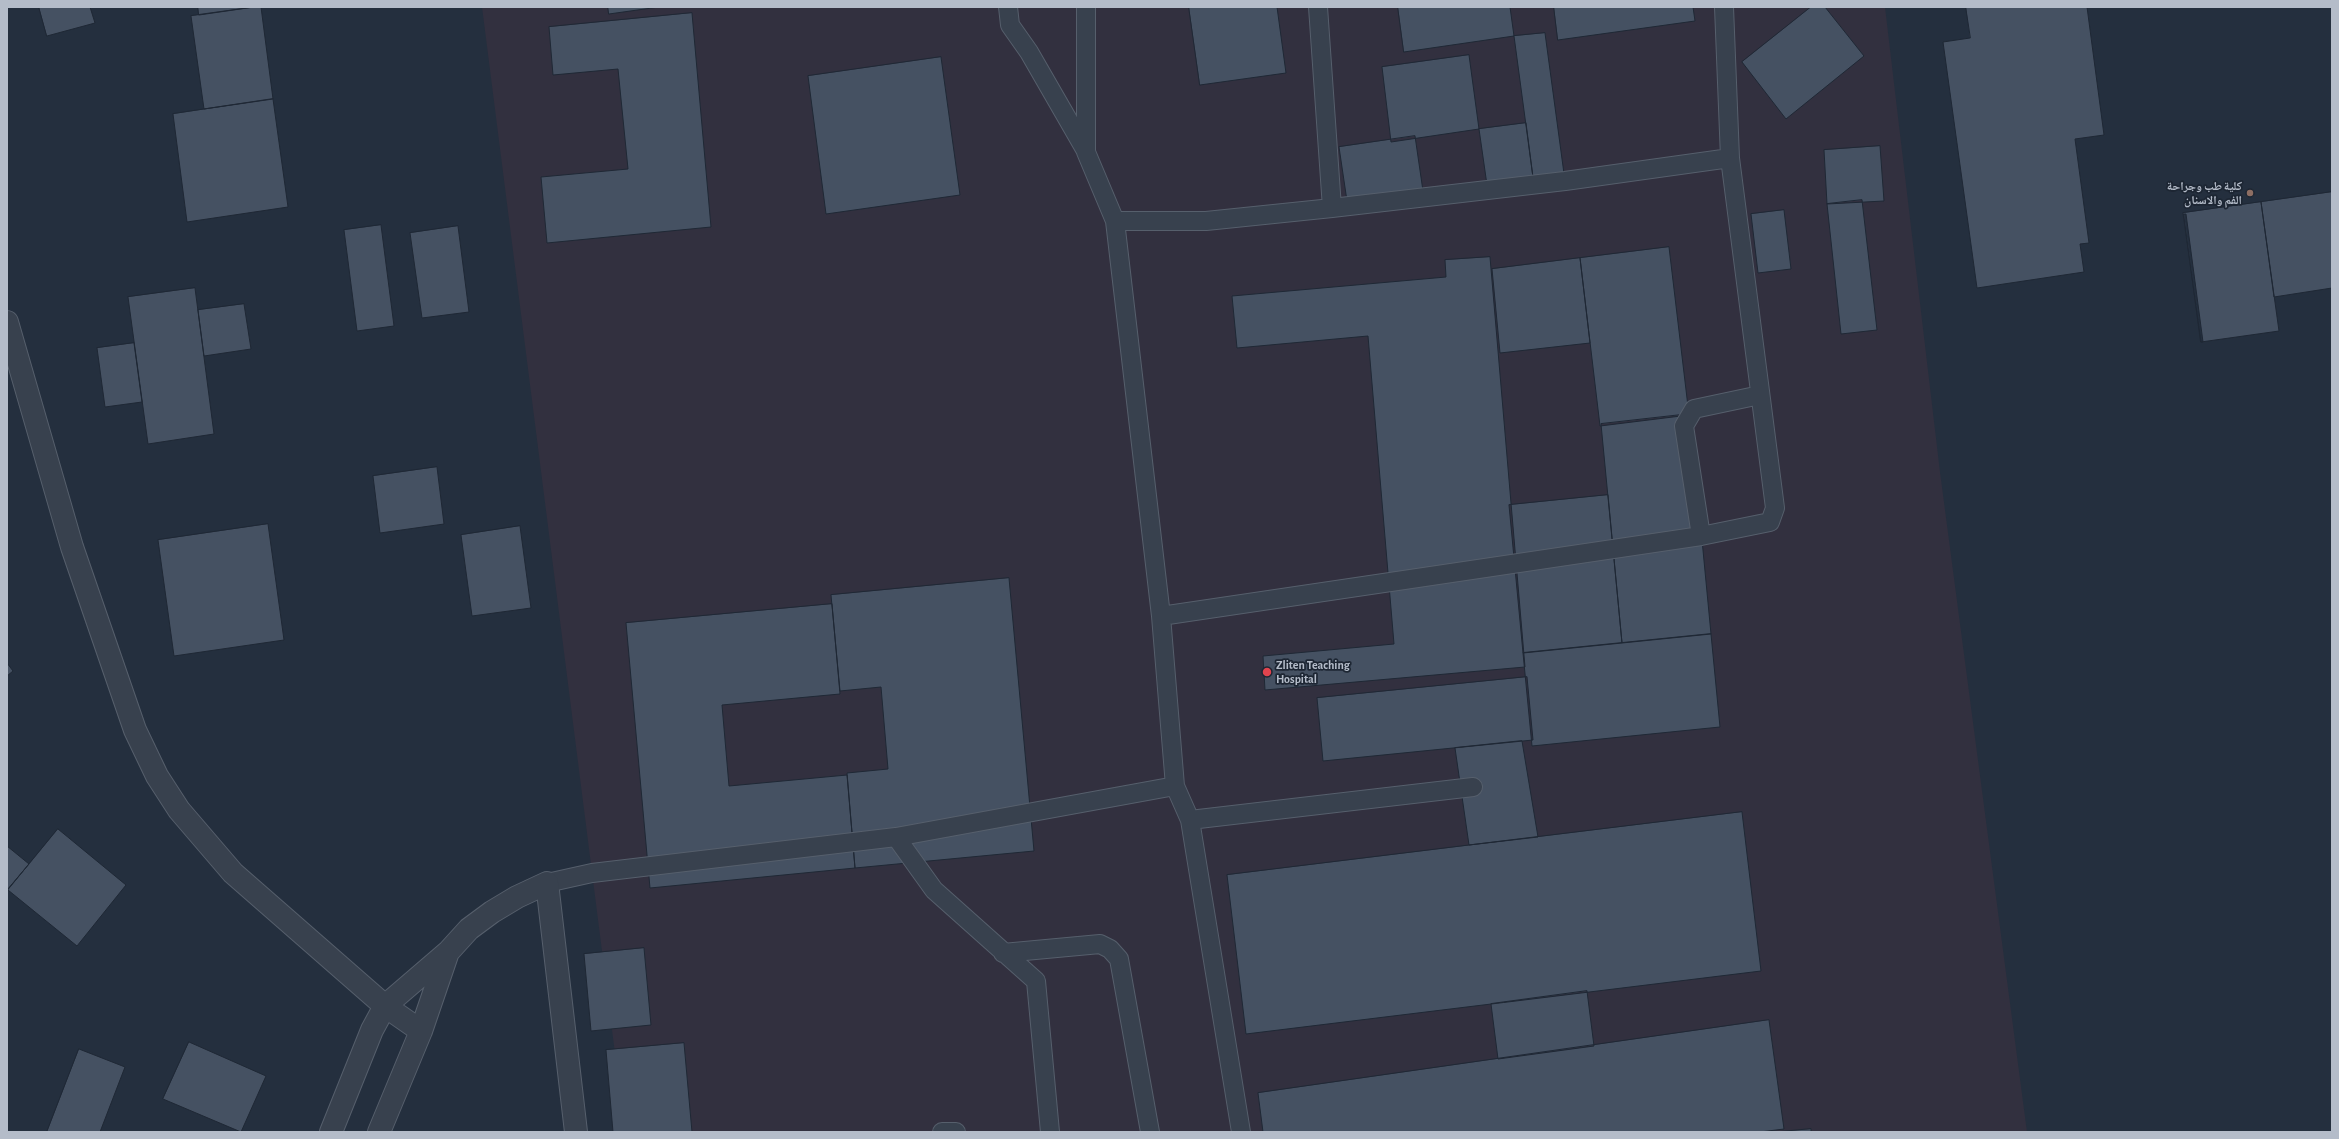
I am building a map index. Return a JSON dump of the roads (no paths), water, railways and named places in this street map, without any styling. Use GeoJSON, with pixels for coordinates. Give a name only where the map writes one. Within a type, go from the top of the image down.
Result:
{"type":"FeatureCollection","features":[{"type":"Feature","properties":{"kind":"street"},"geometry":{"type":"LineString","coordinates":[[7,322],[72,547],[135,730],[157,776],[179,810],[233,873],[385,1006],[421,1031]]}},
{"type":"Feature","properties":{"kind":"street"},"geometry":{"type":"LineString","coordinates":[[331,1132],[372,1030],[385,1006],[449,951],[469,929],[492,912],[517,897],[547,883],[576,1132]]}},
{"type":"Feature","properties":{"kind":"street"},"geometry":{"type":"LineString","coordinates":[[378,1132],[421,1031],[449,951]]}},
{"type":"Feature","properties":{"kind":"lane"},"geometry":{"type":"LineString","coordinates":[[1008,7],[1010,25],[1029,52],[1086,152],[1115,221],[1161,616],[1175,786],[1190,820],[1241,1132]]}},
{"type":"Feature","properties":{"kind":"lane"},"geometry":{"type":"LineString","coordinates":[[1086,7],[1086,152]]}},
{"type":"Feature","properties":{"kind":"lane"},"geometry":{"type":"LineString","coordinates":[[1318,7],[1332,208]]}},
{"type":"Feature","properties":{"kind":"lane"},"geometry":{"type":"LineString","coordinates":[[1161,616],[1701,536],[1770,522],[1774,515],[1730,158],[1724,7]]}},
{"type":"Feature","properties":{"kind":"lane"},"geometry":{"type":"LineString","coordinates":[[1115,221],[1206,221],[1565,181],[1730,158]]}},
{"type":"Feature","properties":{"kind":"lane"},"geometry":{"type":"LineString","coordinates":[[1701,536],[1684,426],[1694,409],[1760,395]]}},
{"type":"Feature","properties":{"kind":"lane"},"geometry":{"type":"LineString","coordinates":[[547,883],[592,873],[896,837],[1175,786]]}},
{"type":"Feature","properties":{"kind":"lane"},"geometry":{"type":"LineString","coordinates":[[1190,820],[1473,787]]}},
{"type":"Feature","properties":{"kind":"lane"},"geometry":{"type":"LineString","coordinates":[[896,837],[934,890],[1002,953],[1036,981],[1050,1132]]}},
{"type":"Feature","properties":{"kind":"lane"},"geometry":{"type":"LineString","coordinates":[[1002,953],[1100,944],[1110,949],[1119,958],[1150,1132]]}},
{"type":"Feature","properties":{"kind":"lane"},"geometry":{"type":"LineString","coordinates":[[942,1132],[956,1132]]}},
{"type":"Feature","properties":{"kind":"place","name":"كلية طب وجراحة الفم والاسنان"},"geometry":{"type":"Point","coordinates":[2250,193]}},
{"type":"Feature","properties":{"kind":"place","name":"Zliten Teaching Hospital"},"geometry":{"type":"Point","coordinates":[1267,672]}}]}
